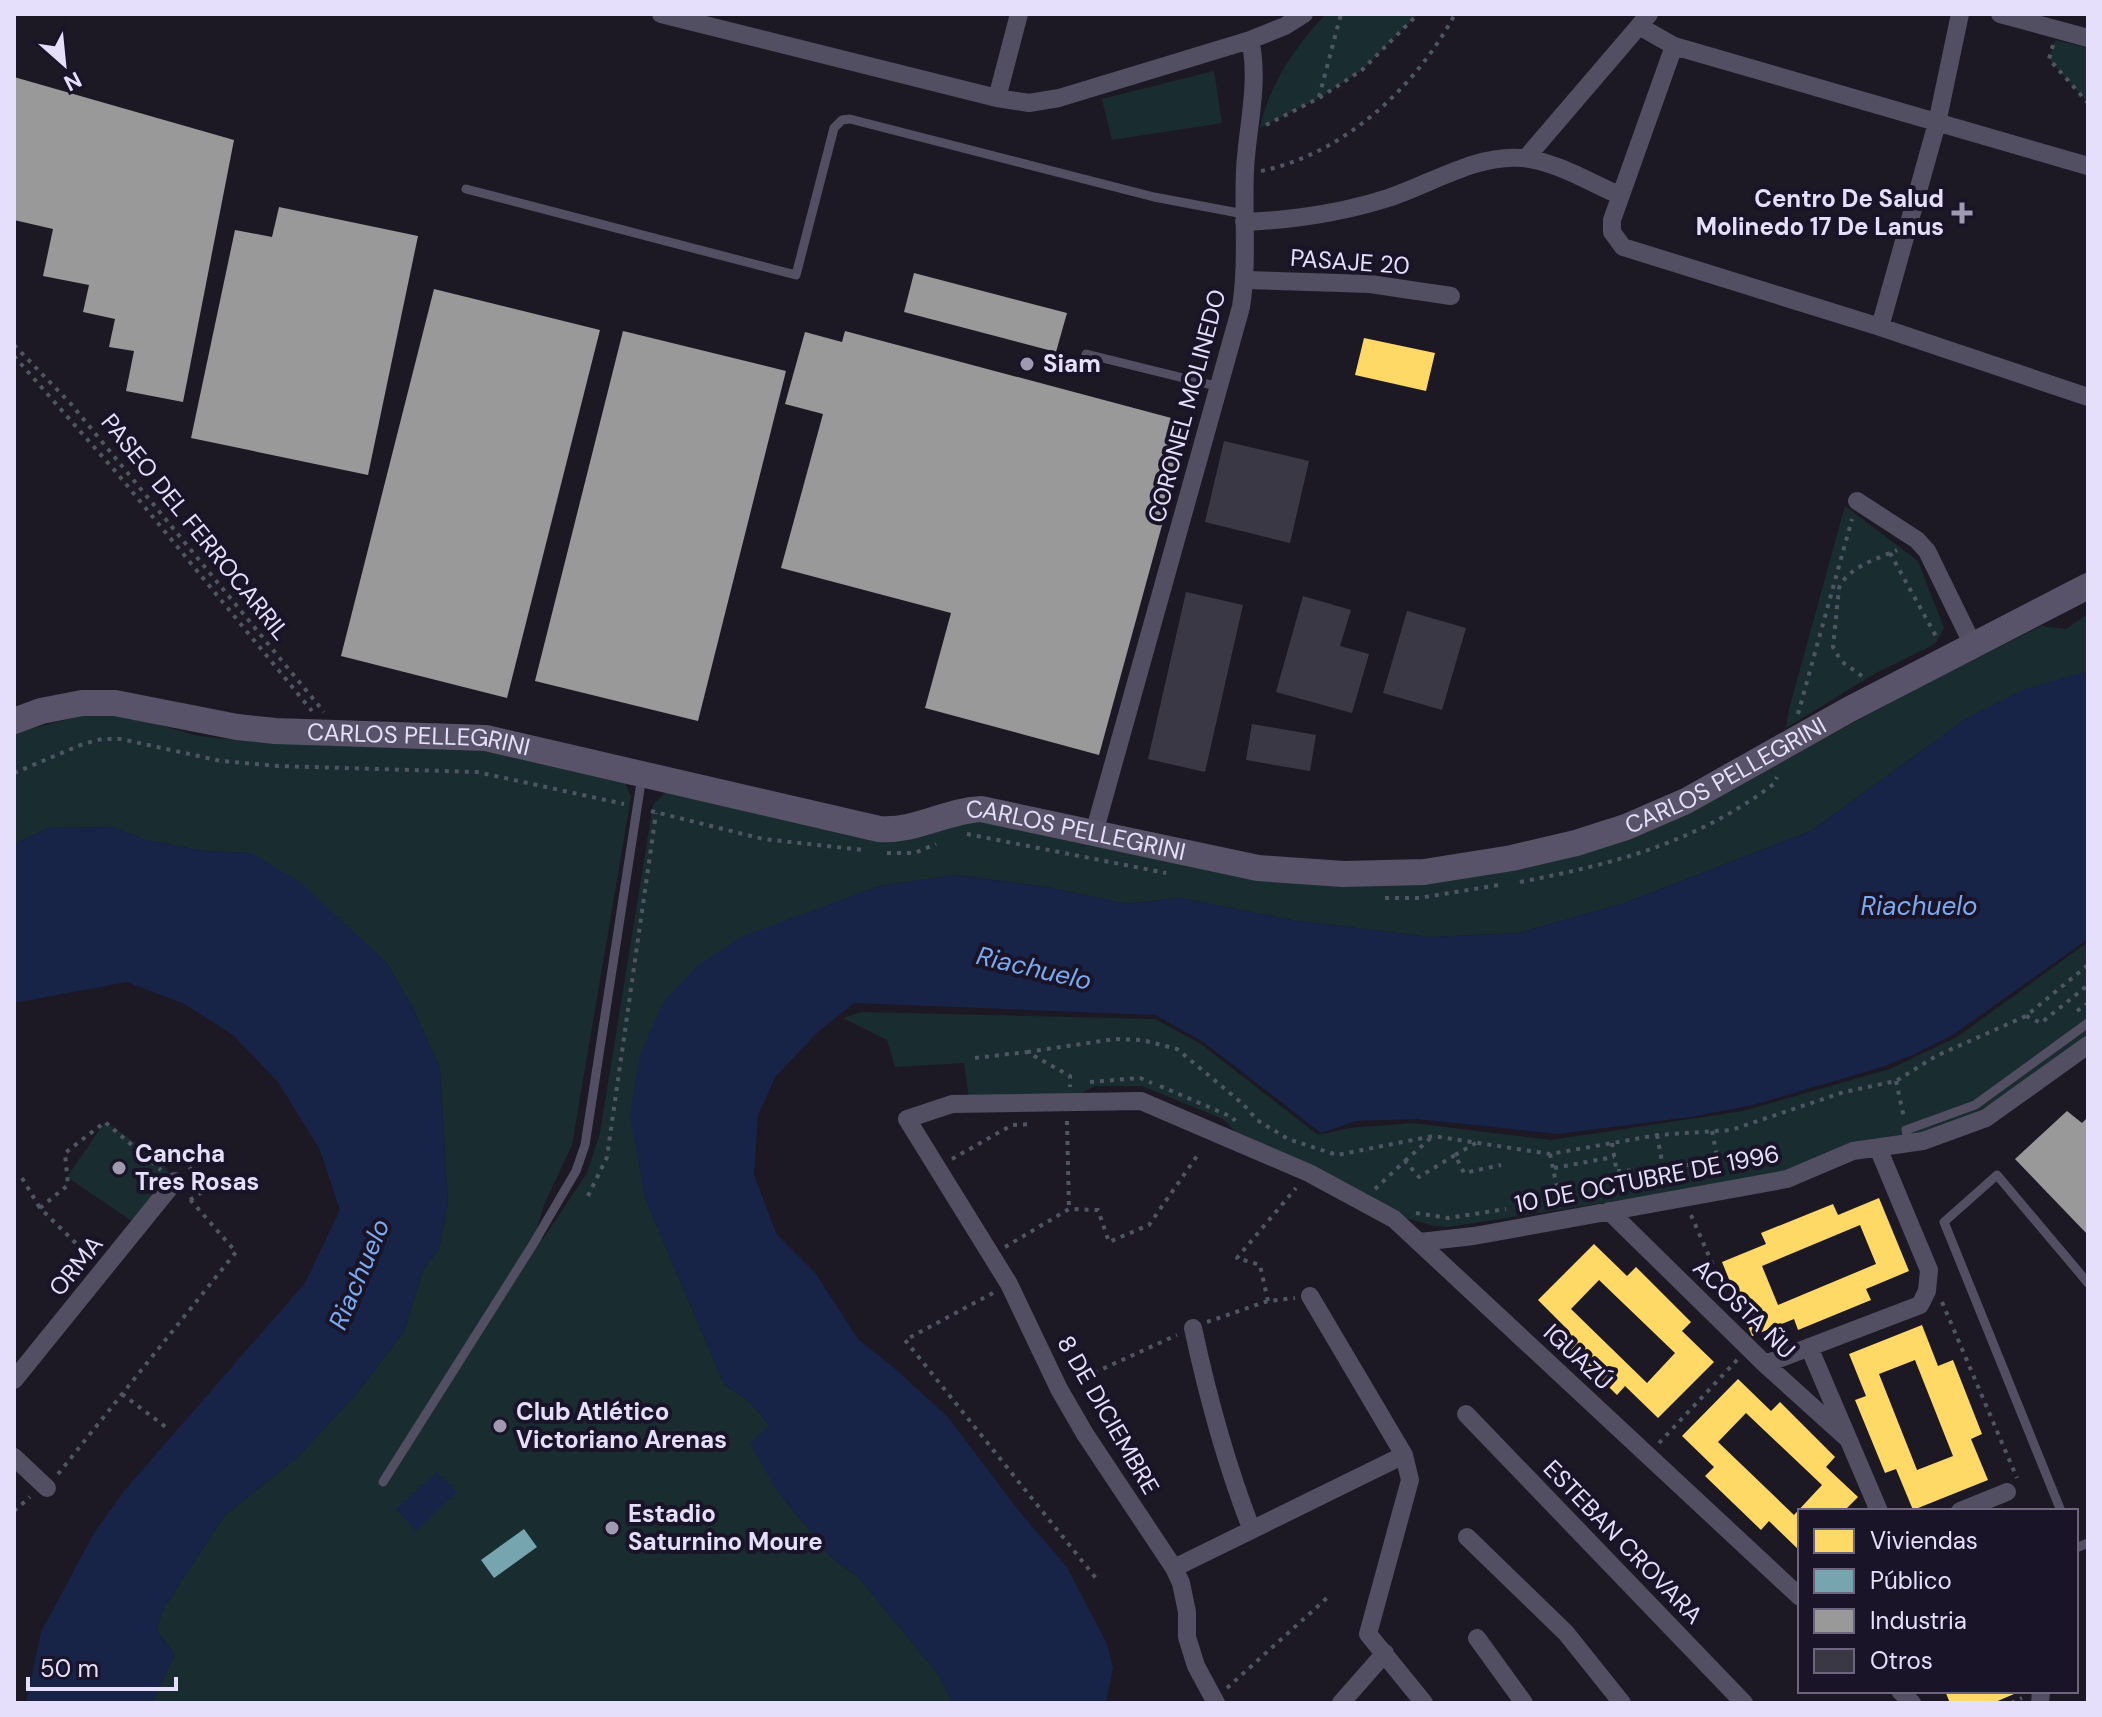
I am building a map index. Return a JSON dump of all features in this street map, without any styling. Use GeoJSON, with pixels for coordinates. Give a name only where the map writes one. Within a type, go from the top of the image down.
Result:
{"type":"FeatureCollection","features":[{"type":"Feature","properties":{"kind":"street"},"geometry":{"type":"LineString","coordinates":[[661,14],[706,19],[997,98],[1029,103],[1043,102],[1250,40],[1285,26],[1304,14]]}},
{"type":"Feature","properties":{"kind":"street"},"geometry":{"type":"LineString","coordinates":[[997,98],[1019,14]]}},
{"type":"Feature","properties":{"kind":"street"},"geometry":{"type":"LineString","coordinates":[[1880,327],[1937,123],[1960,14]]}},
{"type":"Feature","properties":{"kind":"street"},"geometry":{"type":"LineString","coordinates":[[2000,14],[2088,38]]}},
{"type":"Feature","properties":{"kind":"street"},"geometry":{"type":"LineString","coordinates":[[1526,158],[1644,20],[1674,46],[2088,166]]}},
{"type":"Feature","properties":{"kind":"street","name":"CORONEL MOLINEDO"},"geometry":{"type":"LineString","coordinates":[[1094,833],[1241,307],[1245,280],[1244,174],[1254,74],[1250,40]]}},
{"type":"Feature","properties":{"kind":"street"},"geometry":{"type":"LineString","coordinates":[[1674,46],[1612,220],[1612,232],[1623,247],[1880,327],[2088,397]]}},
{"type":"Feature","properties":{"kind":"street"},"geometry":{"type":"LineString","coordinates":[[1244,218],[1284,220],[1345,209],[1507,157],[1544,163],[1619,195]]}},
{"type":"Feature","properties":{"kind":"street","name":"PASAJE 20"},"geometry":{"type":"LineString","coordinates":[[1245,280],[1370,284],[1451,296]]}},
{"type":"Feature","properties":{"kind":"street"},"geometry":{"type":"LineString","coordinates":[[1857,501],[1917,540],[1927,551],[1973,645]]}},
{"type":"Feature","properties":{"kind":"street","name":"CARLOS PELLEGRINI"},"geometry":{"type":"LineString","coordinates":[[14,721],[41,711],[82,703],[115,703],[237,727],[337,735],[486,738],[879,829],[898,830],[965,810],[981,809],[1258,868],[1343,874],[1424,872],[1512,858],[1626,827],[1686,801],[1850,709],[2088,586]]}},
{"type":"Feature","properties":{"kind":"street","name":"10 DE OCTUBRE DE 1996"},"geometry":{"type":"LineString","coordinates":[[1420,1242],[1474,1236],[1616,1210],[1674,1191],[1787,1179],[1853,1151],[1878,1148],[1908,1136],[1923,1141],[1986,1118],[2088,1045]]}},
{"type":"Feature","properties":{"kind":"street","name":"IGUAZÚ"},"geometry":{"type":"LineString","coordinates":[[907,1119],[952,1104],[1069,1112],[1141,1101],[1309,1173],[1362,1201],[1394,1219],[1420,1242],[1798,1595]]}},
{"type":"Feature","properties":{"kind":"street","name":"8 DE DICIEMBRE"},"geometry":{"type":"LineString","coordinates":[[907,1119],[1009,1284],[1059,1389],[1085,1434],[1174,1568],[1181,1583],[1187,1612],[1187,1637],[1196,1666],[1214,1702]]}},
{"type":"Feature","properties":{"kind":"street"},"geometry":{"type":"LineString","coordinates":[[1765,1364],[1920,1305],[1927,1291],[1929,1270],[1878,1148]]}},
{"type":"Feature","properties":{"kind":"street","name":"ORMA"},"geometry":{"type":"LineString","coordinates":[[14,1380],[175,1181]]}},
{"type":"Feature","properties":{"kind":"street","name":"ACOSTA ÑU"},"geometry":{"type":"LineString","coordinates":[[1616,1210],[1765,1364],[1848,1439]]}},
{"type":"Feature","properties":{"kind":"street"},"geometry":{"type":"LineString","coordinates":[[1310,1296],[1404,1455],[1410,1480],[1368,1634],[1424,1703]]}},
{"type":"Feature","properties":{"kind":"street"},"geometry":{"type":"LineString","coordinates":[[1193,1328],[1213,1418],[1251,1528]]}},
{"type":"Feature","properties":{"kind":"street","name":"ACOSTA ÑU"},"geometry":{"type":"LineString","coordinates":[[1809,1347],[1878,1509]]}},
{"type":"Feature","properties":{"kind":"street","name":"ESTEBAN CROVARA"},"geometry":{"type":"LineString","coordinates":[[1466,1414],[1744,1703]]}},
{"type":"Feature","properties":{"kind":"street"},"geometry":{"type":"LineString","coordinates":[[1174,1568],[1404,1455]]}},
{"type":"Feature","properties":{"kind":"street"},"geometry":{"type":"LineString","coordinates":[[14,1457],[47,1488]]}},
{"type":"Feature","properties":{"kind":"street"},"geometry":{"type":"LineString","coordinates":[[1987,1506],[2007,1492]]}},
{"type":"Feature","properties":{"kind":"street"},"geometry":{"type":"LineString","coordinates":[[1467,1537],[1566,1633],[1622,1703]]}},
{"type":"Feature","properties":{"kind":"street"},"geometry":{"type":"LineString","coordinates":[[1477,1638],[1524,1703]]}},
{"type":"Feature","properties":{"kind":"street"},"geometry":{"type":"LineString","coordinates":[[1341,1703],[1385,1653]]}},
{"type":"Feature","properties":{"kind":"lane"},"geometry":{"type":"LineString","coordinates":[[466,189],[796,275],[834,128],[842,120],[850,119],[1244,218]]}},
{"type":"Feature","properties":{"kind":"lane"},"geometry":{"type":"LineString","coordinates":[[1086,354],[1220,387]]}},
{"type":"Feature","properties":{"kind":"lane"},"geometry":{"type":"LineString","coordinates":[[383,1482],[511,1282],[576,1171],[585,1145],[642,773]]}},
{"type":"Feature","properties":{"kind":"lane"},"geometry":{"type":"LineString","coordinates":[[1908,1136],[1975,1105],[2088,1023]]}},
{"type":"Feature","properties":{"kind":"lane"},"geometry":{"type":"LineString","coordinates":[[2060,1509],[1944,1222],[1997,1175],[2088,1283]]}},
{"type":"Feature","properties":{"kind":"path"},"geometry":{"type":"LineString","coordinates":[[1319,98],[1341,14]]}},
{"type":"Feature","properties":{"kind":"path"},"geometry":{"type":"LineString","coordinates":[[1247,135],[1319,98],[1362,70],[1418,14]]}},
{"type":"Feature","properties":{"kind":"path"},"geometry":{"type":"LineString","coordinates":[[1244,174],[1277,168],[1308,156],[1342,138],[1376,113],[1410,77],[1446,31],[1455,14]]}},
{"type":"Feature","properties":{"kind":"path"},"geometry":{"type":"LineString","coordinates":[[2058,31],[2049,59],[2088,103]]}},
{"type":"Feature","properties":{"kind":"path","name":"PASEO DEL FERROCARRIL"},"geometry":{"type":"LineString","coordinates":[[14,345],[71,404],[337,735]]}},
{"type":"Feature","properties":{"kind":"path"},"geometry":{"type":"LineString","coordinates":[[14,356],[337,735]]}},
{"type":"Feature","properties":{"kind":"path"},"geometry":{"type":"LineString","coordinates":[[1810,706],[1798,714],[1836,587],[1857,501]]}},
{"type":"Feature","properties":{"kind":"path"},"geometry":{"type":"LineString","coordinates":[[1862,676],[1841,661],[1833,647],[1836,587],[1850,573],[1917,540]]}},
{"type":"Feature","properties":{"kind":"path"},"geometry":{"type":"LineString","coordinates":[[1890,553],[1937,638],[1925,645]]}},
{"type":"Feature","properties":{"kind":"path"},"geometry":{"type":"LineString","coordinates":[[1849,683],[1874,669]]}},
{"type":"Feature","properties":{"kind":"path"},"geometry":{"type":"LineString","coordinates":[[588,1196],[607,1157],[656,813]]}},
{"type":"Feature","properties":{"kind":"path"},"geometry":{"type":"LineString","coordinates":[[975,1058],[1115,1039],[1142,1040],[1177,1049],[1243,1104],[1257,1120],[1288,1139],[1337,1155],[1433,1136],[1550,1154],[1657,1135],[1731,1130],[1844,1092],[1896,1081],[1936,1056],[2026,1016],[2088,965]]}},
{"type":"Feature","properties":{"kind":"path"},"geometry":{"type":"LineString","coordinates":[[2026,1016],[2041,1023],[2088,985]]}},
{"type":"Feature","properties":{"kind":"path"},"geometry":{"type":"LineString","coordinates":[[1027,1052],[1070,1076],[1070,1090],[1093,1080],[1140,1078],[1232,1117],[1240,1129]]}},
{"type":"Feature","properties":{"kind":"path"},"geometry":{"type":"LineString","coordinates":[[1896,1081],[1908,1136]]}},
{"type":"Feature","properties":{"kind":"path"},"geometry":{"type":"LineString","coordinates":[[1055,1122],[1069,1112]]}},
{"type":"Feature","properties":{"kind":"path"},"geometry":{"type":"LineString","coordinates":[[1069,1112],[1069,1209]]}},
{"type":"Feature","properties":{"kind":"path"},"geometry":{"type":"LineString","coordinates":[[40,1208],[68,1185],[65,1153],[105,1122],[175,1181],[236,1252],[47,1488]]}},
{"type":"Feature","properties":{"kind":"path"},"geometry":{"type":"LineString","coordinates":[[936,1168],[1012,1125],[1041,1123]]}},
{"type":"Feature","properties":{"kind":"path"},"geometry":{"type":"LineString","coordinates":[[1712,1131],[1720,1176],[1733,1174]]}},
{"type":"Feature","properties":{"kind":"path"},"geometry":{"type":"LineString","coordinates":[[1657,1135],[1663,1169],[1731,1307]]}},
{"type":"Feature","properties":{"kind":"path"},"geometry":{"type":"LineString","coordinates":[[1362,1201],[1433,1136]]}},
{"type":"Feature","properties":{"kind":"path"},"geometry":{"type":"LineString","coordinates":[[1405,1161],[1419,1177],[1476,1143]]}},
{"type":"Feature","properties":{"kind":"path"},"geometry":{"type":"LineString","coordinates":[[1612,1143],[1617,1171],[1616,1210]]}},
{"type":"Feature","properties":{"kind":"path"},"geometry":{"type":"LineString","coordinates":[[175,1181],[214,1149]]}},
{"type":"Feature","properties":{"kind":"path"},"geometry":{"type":"LineString","coordinates":[[1550,1154],[1564,1220]]}},
{"type":"Feature","properties":{"kind":"path"},"geometry":{"type":"LineString","coordinates":[[1455,1155],[1464,1173],[1501,1165]]}},
{"type":"Feature","properties":{"kind":"path"},"geometry":{"type":"LineString","coordinates":[[992,1254],[1069,1209],[1098,1210],[1109,1242],[1149,1225],[1197,1156]]}},
{"type":"Feature","properties":{"kind":"path"},"geometry":{"type":"LineString","coordinates":[[1553,1168],[1614,1157]]}},
{"type":"Feature","properties":{"kind":"path"},"geometry":{"type":"LineString","coordinates":[[1617,1171],[1663,1169],[1717,1160]]}},
{"type":"Feature","properties":{"kind":"path"},"geometry":{"type":"LineString","coordinates":[[1268,1301],[1260,1265],[1237,1258],[1309,1173]]}},
{"type":"Feature","properties":{"kind":"path"},"geometry":{"type":"LineString","coordinates":[[190,1200],[229,1174]]}},
{"type":"Feature","properties":{"kind":"path"},"geometry":{"type":"LineString","coordinates":[[22,1178],[40,1208],[103,1270]]}},
{"type":"Feature","properties":{"kind":"path"},"geometry":{"type":"LineString","coordinates":[[1546,1203],[1560,1201]]}},
{"type":"Feature","properties":{"kind":"path"},"geometry":{"type":"LineString","coordinates":[[1412,1212],[1448,1218],[1518,1207]]}},
{"type":"Feature","properties":{"kind":"path"},"geometry":{"type":"LineString","coordinates":[[1929,1270],[2017,1477],[2007,1492]]}},
{"type":"Feature","properties":{"kind":"path"},"geometry":{"type":"LineString","coordinates":[[1009,1284],[905,1340],[1099,1582]]}},
{"type":"Feature","properties":{"kind":"path"},"geometry":{"type":"LineString","coordinates":[[1059,1389],[1193,1328],[1268,1301],[1310,1296]]}},
{"type":"Feature","properties":{"kind":"path"},"geometry":{"type":"LineString","coordinates":[[1647,1456],[1748,1347]]}},
{"type":"Feature","properties":{"kind":"path"},"geometry":{"type":"LineString","coordinates":[[122,1394],[167,1428]]}},
{"type":"Feature","properties":{"kind":"path"},"geometry":{"type":"LineString","coordinates":[[1214,1702],[1327,1598]]}},
{"type":"Feature","properties":{"kind":"green space"},"geometry":{"type":"Polygon","coordinates":[[[1326,14],[1418,14],[1362,70],[1319,98],[1260,128],[1270,96],[1285,67],[1326,14]]]}},
{"type":"Feature","properties":{"kind":"green space"},"geometry":{"type":"Polygon","coordinates":[[[2055,40],[2088,48],[2088,103],[2049,59],[2055,40]]]}},
{"type":"Feature","properties":{"kind":"green space"},"geometry":{"type":"Polygon","coordinates":[[[1214,71],[1222,123],[1112,140],[1102,99],[1214,71]]]}},
{"type":"Feature","properties":{"kind":"green space"},"geometry":{"type":"Polygon","coordinates":[[[1845,506],[1918,561],[1944,628],[1935,644],[1874,674],[1786,728],[1789,709],[1845,506]]]}},
{"type":"Feature","properties":{"kind":"green space"},"geometry":{"type":"Polygon","coordinates":[[[2088,614],[2088,671],[1967,718],[1811,831],[1622,904],[1519,933],[1431,937],[1298,921],[1179,898],[1126,904],[1047,887],[957,875],[879,886],[812,912],[645,1198],[724,1384],[751,1403],[769,1425],[775,1488],[832,1558],[858,1577],[938,1674],[953,1703],[152,1703],[175,1654],[157,1631],[162,1611],[225,1515],[297,1458],[357,1393],[404,1332],[423,1270],[439,1249],[448,1203],[440,1068],[412,1006],[386,962],[251,853],[204,851],[146,840],[113,827],[49,828],[14,844],[14,733],[85,715],[132,717],[198,736],[227,739],[329,746],[411,744],[491,749],[623,777],[631,797],[572,1145],[544,1205],[537,1228],[543,1239],[587,1173],[600,1133],[653,805],[671,787],[854,831],[967,817],[1260,873],[1422,878],[1717,796],[1929,682],[2041,626],[2066,629],[2088,614]]]}},
{"type":"Feature","properties":{"kind":"green space"},"geometry":{"type":"Polygon","coordinates":[[[2088,942],[2088,1037],[1992,1104],[1957,1122],[1777,1176],[1448,1227],[1406,1218],[1238,1134],[1223,1119],[1142,1086],[1095,1086],[1077,1095],[969,1098],[964,1063],[895,1067],[887,1040],[843,1018],[861,1012],[1155,1019],[1201,1044],[1318,1135],[1350,1128],[1413,1123],[1551,1140],[1743,1111],[1890,1069],[1957,1037],[2088,942]]]}},
{"type":"Feature","properties":{"kind":"green space","name":"Cancha Tres Rosas"},"geometry":{"type":"Polygon","coordinates":[[[105,1122],[160,1159],[175,1181],[139,1226],[67,1177],[105,1122]]]}},
{"type":"Feature","properties":{"kind":"water","name":"Riachuelo"},"geometry":{"type":"Polygon","coordinates":[[[2088,671],[2088,939],[1954,1034],[1915,1054],[1882,1067],[1753,1105],[1691,1117],[1558,1134],[1417,1119],[1356,1121],[1321,1133],[1202,1041],[1155,1015],[854,1003],[818,1032],[776,1076],[758,1115],[754,1175],[777,1235],[816,1274],[858,1339],[948,1417],[1019,1511],[1067,1567],[1107,1644],[1113,1668],[1106,1703],[953,1703],[938,1674],[858,1577],[832,1558],[775,1488],[750,1443],[769,1425],[751,1403],[724,1384],[645,1198],[630,1116],[640,1055],[663,1003],[698,965],[741,937],[879,886],[957,875],[1047,887],[1126,904],[1179,898],[1298,921],[1431,937],[1519,933],[1622,904],[1811,831],[1967,718],[2025,689],[2088,671]]]}},
{"type":"Feature","properties":{"kind":"water","name":"Riachuelo"},"geometry":{"type":"Polygon","coordinates":[[[114,827],[146,840],[204,851],[251,853],[301,883],[386,962],[412,1006],[440,1068],[448,1203],[439,1249],[423,1270],[404,1332],[357,1393],[297,1458],[225,1515],[162,1611],[157,1631],[175,1654],[152,1703],[26,1703],[41,1632],[94,1533],[124,1491],[305,1283],[340,1210],[320,1150],[278,1082],[232,1034],[184,1004],[127,982],[14,1003],[14,844],[49,828],[114,827]]]}},
{"type":"Feature","properties":{"kind":"water"},"geometry":{"type":"Polygon","coordinates":[[[437,1472],[457,1492],[416,1531],[396,1509],[437,1472]]]}},
{"type":"Feature","properties":{"kind":"building: Viviendas"},"geometry":{"type":"Polygon","coordinates":[[[1364,338],[1435,353],[1426,391],[1355,375],[1364,338]]]}},
{"type":"Feature","properties":{"kind":"building: Viviendas"},"geometry":{"type":"Polygon","coordinates":[[[1879,1198],[1909,1271],[1866,1289],[1871,1300],[1798,1330],[1794,1319],[1752,1336],[1722,1262],[1766,1244],[1761,1233],[1833,1204],[1838,1215],[1879,1198]],[[1860,1225],[1762,1266],[1778,1305],[1876,1264],[1860,1225]]]}},
{"type":"Feature","properties":{"kind":"building: Viviendas"},"geometry":{"type":"Polygon","coordinates":[[[1594,1244],[1627,1276],[1636,1267],[1691,1322],[1682,1331],[1714,1362],[1658,1418],[1625,1386],[1617,1395],[1561,1340],[1569,1331],[1538,1300],[1594,1244]],[[1599,1280],[1571,1309],[1647,1383],[1675,1353],[1599,1280]]]}},
{"type":"Feature","properties":{"kind":"building: Viviendas"},"geometry":{"type":"Polygon","coordinates":[[[1922,1325],[1938,1366],[1953,1360],[1982,1434],[1971,1439],[1988,1480],[1913,1509],[1896,1469],[1885,1473],[1855,1400],[1866,1396],[1849,1354],[1922,1325]],[[1915,1360],[1879,1374],[1917,1470],[1953,1456],[1915,1360]]]}},
{"type":"Feature","properties":{"kind":"building: Viviendas"},"geometry":{"type":"Polygon","coordinates":[[[1738,1379],[1771,1411],[1780,1402],[1835,1457],[1826,1467],[1858,1497],[1846,1509],[1800,1509],[1822,1485],[1746,1413],[1718,1442],[1794,1515],[1798,1511],[1798,1549],[1769,1521],[1761,1530],[1705,1476],[1714,1467],[1682,1436],[1738,1379]]]}},
{"type":"Feature","properties":{"kind":"building: Viviendas"},"geometry":{"type":"Polygon","coordinates":[[[1946,1693],[2016,1693],[1993,1703],[1950,1703],[1946,1693]]]}},
{"type":"Feature","properties":{"kind":"building: Público"},"geometry":{"type":"Polygon","coordinates":[[[524,1529],[537,1547],[494,1578],[481,1560],[524,1529]]]}},
{"type":"Feature","properties":{"kind":"building: Industria"},"geometry":{"type":"Polygon","coordinates":[[[14,77],[234,140],[183,402],[126,391],[134,351],[109,347],[115,319],[83,312],[89,285],[43,276],[53,229],[14,220],[14,77]]]}},
{"type":"Feature","properties":{"kind":"building: Industria"},"geometry":{"type":"Polygon","coordinates":[[[279,207],[418,236],[368,475],[191,438],[235,230],[272,237],[279,207]]]}},
{"type":"Feature","properties":{"kind":"building: Industria"},"geometry":{"type":"Polygon","coordinates":[[[914,273],[1067,313],[1056,352],[904,312],[914,273]]]}},
{"type":"Feature","properties":{"kind":"building: Industria"},"geometry":{"type":"Polygon","coordinates":[[[434,289],[600,330],[507,698],[341,656],[434,289]]]}},
{"type":"Feature","properties":{"kind":"building: Industria"},"geometry":{"type":"Polygon","coordinates":[[[623,331],[786,371],[698,721],[535,681],[623,331]]]}},
{"type":"Feature","properties":{"kind":"building: Industria"},"geometry":{"type":"Polygon","coordinates":[[[845,331],[1190,423],[1099,755],[925,708],[951,613],[781,568],[823,414],[785,404],[805,332],[842,342],[845,331]]]}},
{"type":"Feature","properties":{"kind":"building: Industria"},"geometry":{"type":"Polygon","coordinates":[[[2067,1111],[2082,1123],[2088,1117],[2088,1235],[2015,1159],[2067,1111]]]}},
{"type":"Feature","properties":{"kind":"building: Otros"},"geometry":{"type":"Polygon","coordinates":[[[1224,441],[1309,461],[1290,543],[1205,522],[1224,441]]]}},
{"type":"Feature","properties":{"kind":"building: Otros"},"geometry":{"type":"Polygon","coordinates":[[[1186,592],[1243,605],[1205,772],[1148,759],[1186,592]]]}},
{"type":"Feature","properties":{"kind":"building: Otros"},"geometry":{"type":"Polygon","coordinates":[[[1303,596],[1351,610],[1340,646],[1369,654],[1352,713],[1276,692],[1303,596]]]}},
{"type":"Feature","properties":{"kind":"building: Otros"},"geometry":{"type":"Polygon","coordinates":[[[1407,611],[1466,628],[1442,710],[1383,693],[1407,611]]]}},
{"type":"Feature","properties":{"kind":"building: Otros"},"geometry":{"type":"Polygon","coordinates":[[[1252,724],[1316,735],[1310,771],[1246,760],[1252,724]]]}},
{"type":"Feature","properties":{"kind":"place","name":"Centro De Salud Molinedo 17 De Lanus"},"geometry":{"type":"Point","coordinates":[1962,213]}},
{"type":"Feature","properties":{"kind":"place","name":"Siam"},"geometry":{"type":"Point","coordinates":[1027,364]}},
{"type":"Feature","properties":{"kind":"place","name":"Cancha Tres Rosas"},"geometry":{"type":"Point","coordinates":[119,1168]}},
{"type":"Feature","properties":{"kind":"place","name":"Club Atlético Victoriano Arenas"},"geometry":{"type":"Point","coordinates":[500,1426]}},
{"type":"Feature","properties":{"kind":"place","name":"Estadio Saturnino Moure"},"geometry":{"type":"Point","coordinates":[612,1528]}}]}
